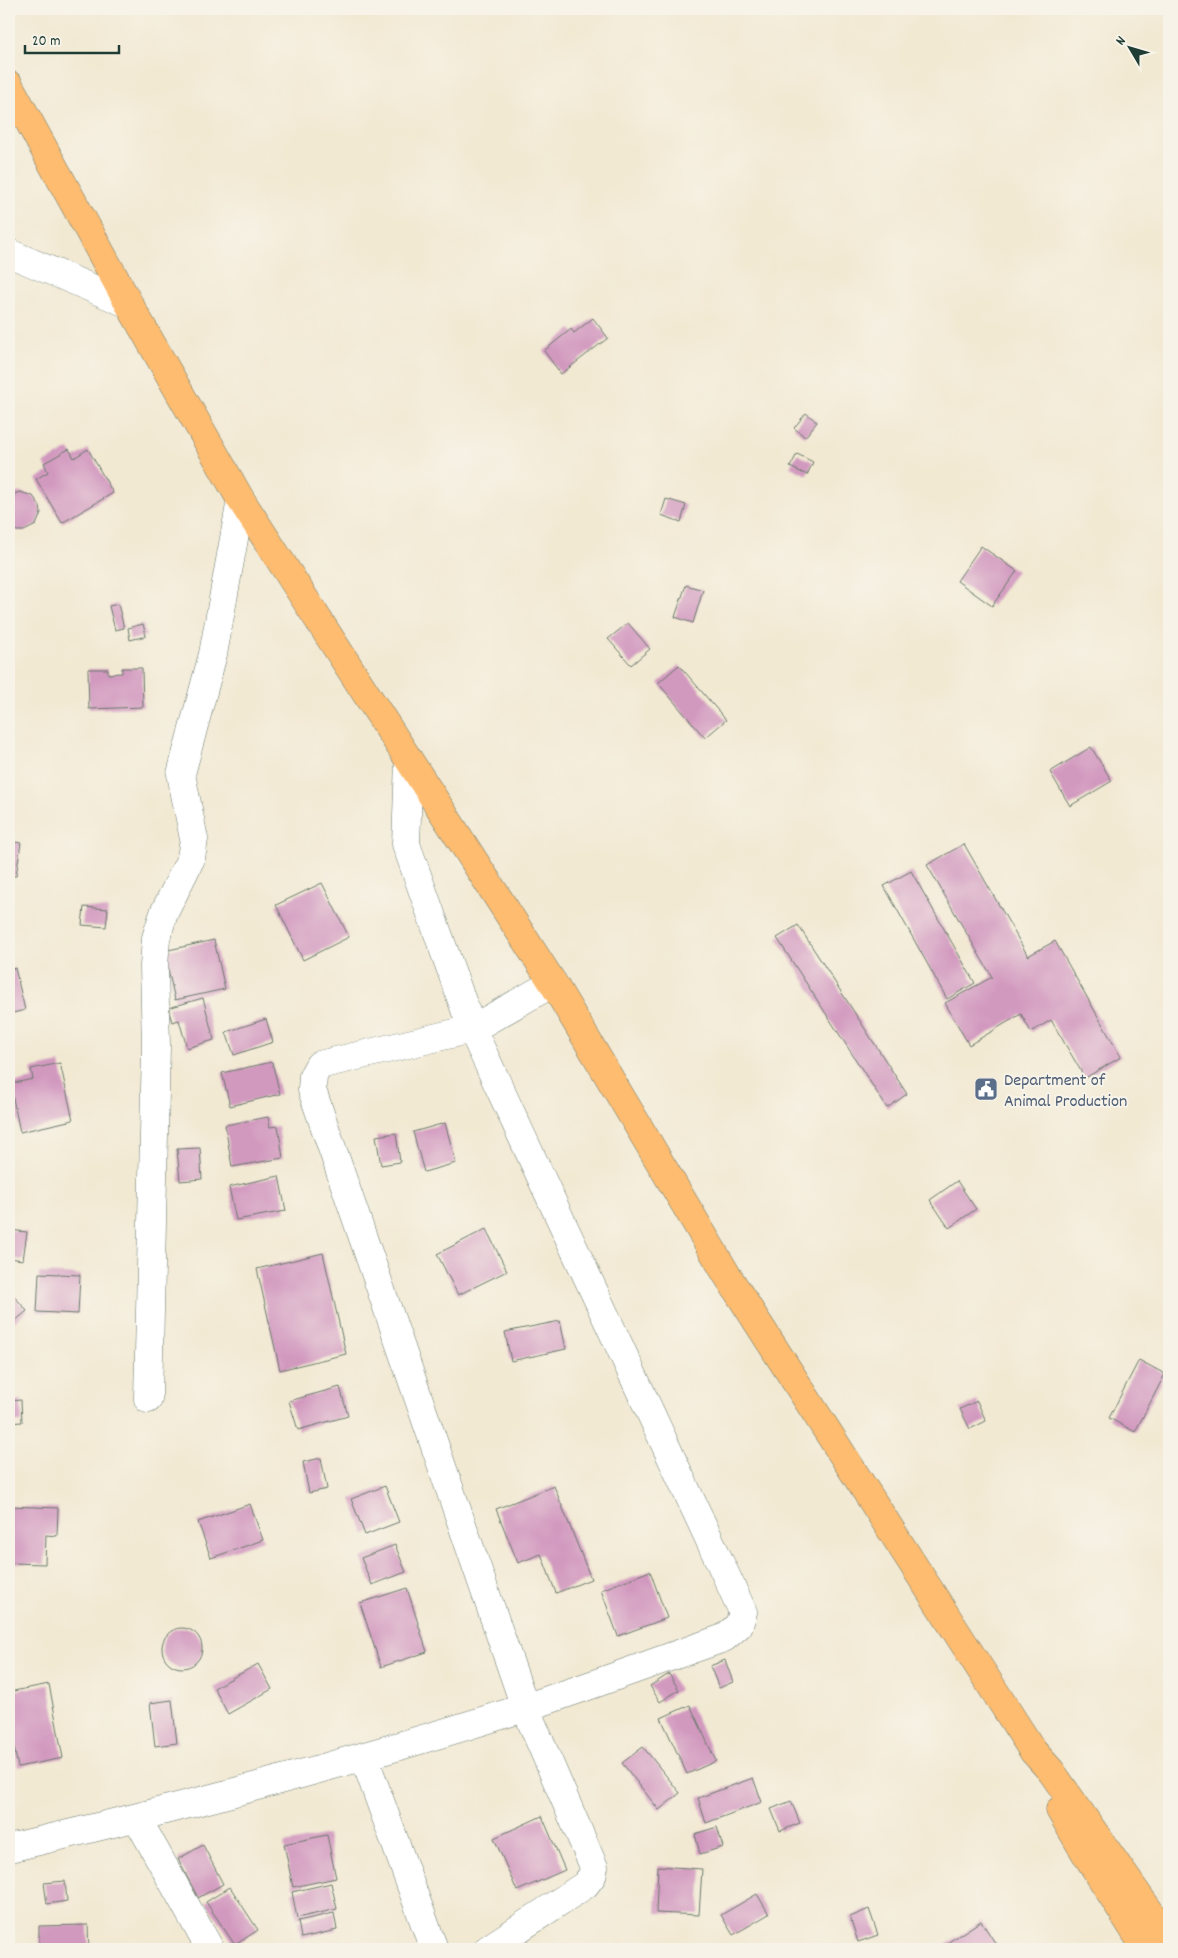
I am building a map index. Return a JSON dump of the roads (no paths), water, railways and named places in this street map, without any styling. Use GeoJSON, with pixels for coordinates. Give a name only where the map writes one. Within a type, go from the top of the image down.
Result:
{"type":"FeatureCollection","features":[{"type":"Feature","properties":{"kind":"main road"},"geometry":{"type":"LineString","coordinates":[[9,85],[129,304],[241,500],[553,983],[727,1275],[1033,1751],[1051,1771],[1169,1939]]}},
{"type":"Feature","properties":{"kind":"main road"},"geometry":{"type":"LineString","coordinates":[[1033,1751],[1046,1786],[1080,1846],[1146,1949]]}},
{"type":"Feature","properties":{"kind":"street"},"geometry":{"type":"LineString","coordinates":[[9,252],[129,304]]}},
{"type":"Feature","properties":{"kind":"street"},"geometry":{"type":"LineString","coordinates":[[148,1399],[156,1056],[154,966],[156,938],[164,913],[191,858],[194,838],[181,774],[213,654],[241,500]]}},
{"type":"Feature","properties":{"kind":"street"},"geometry":{"type":"LineString","coordinates":[[9,1848],[137,1818],[364,1757],[525,1707],[724,1638],[739,1625],[742,1612],[472,1029],[406,844],[408,761]]}},
{"type":"Feature","properties":{"kind":"street"},"geometry":{"type":"LineString","coordinates":[[488,1949],[585,1885],[592,1876],[594,1867],[525,1707],[312,1090],[313,1076],[319,1065],[472,1029],[553,983]]}},
{"type":"Feature","properties":{"kind":"street"},"geometry":{"type":"LineString","coordinates":[[364,1757],[434,1949]]}},
{"type":"Feature","properties":{"kind":"street"},"geometry":{"type":"LineString","coordinates":[[137,1818],[210,1949]]}},
{"type":"Feature","properties":{"kind":"place","name":"Department of Animal Production"},"geometry":{"type":"Point","coordinates":[986,1089]}}]}
